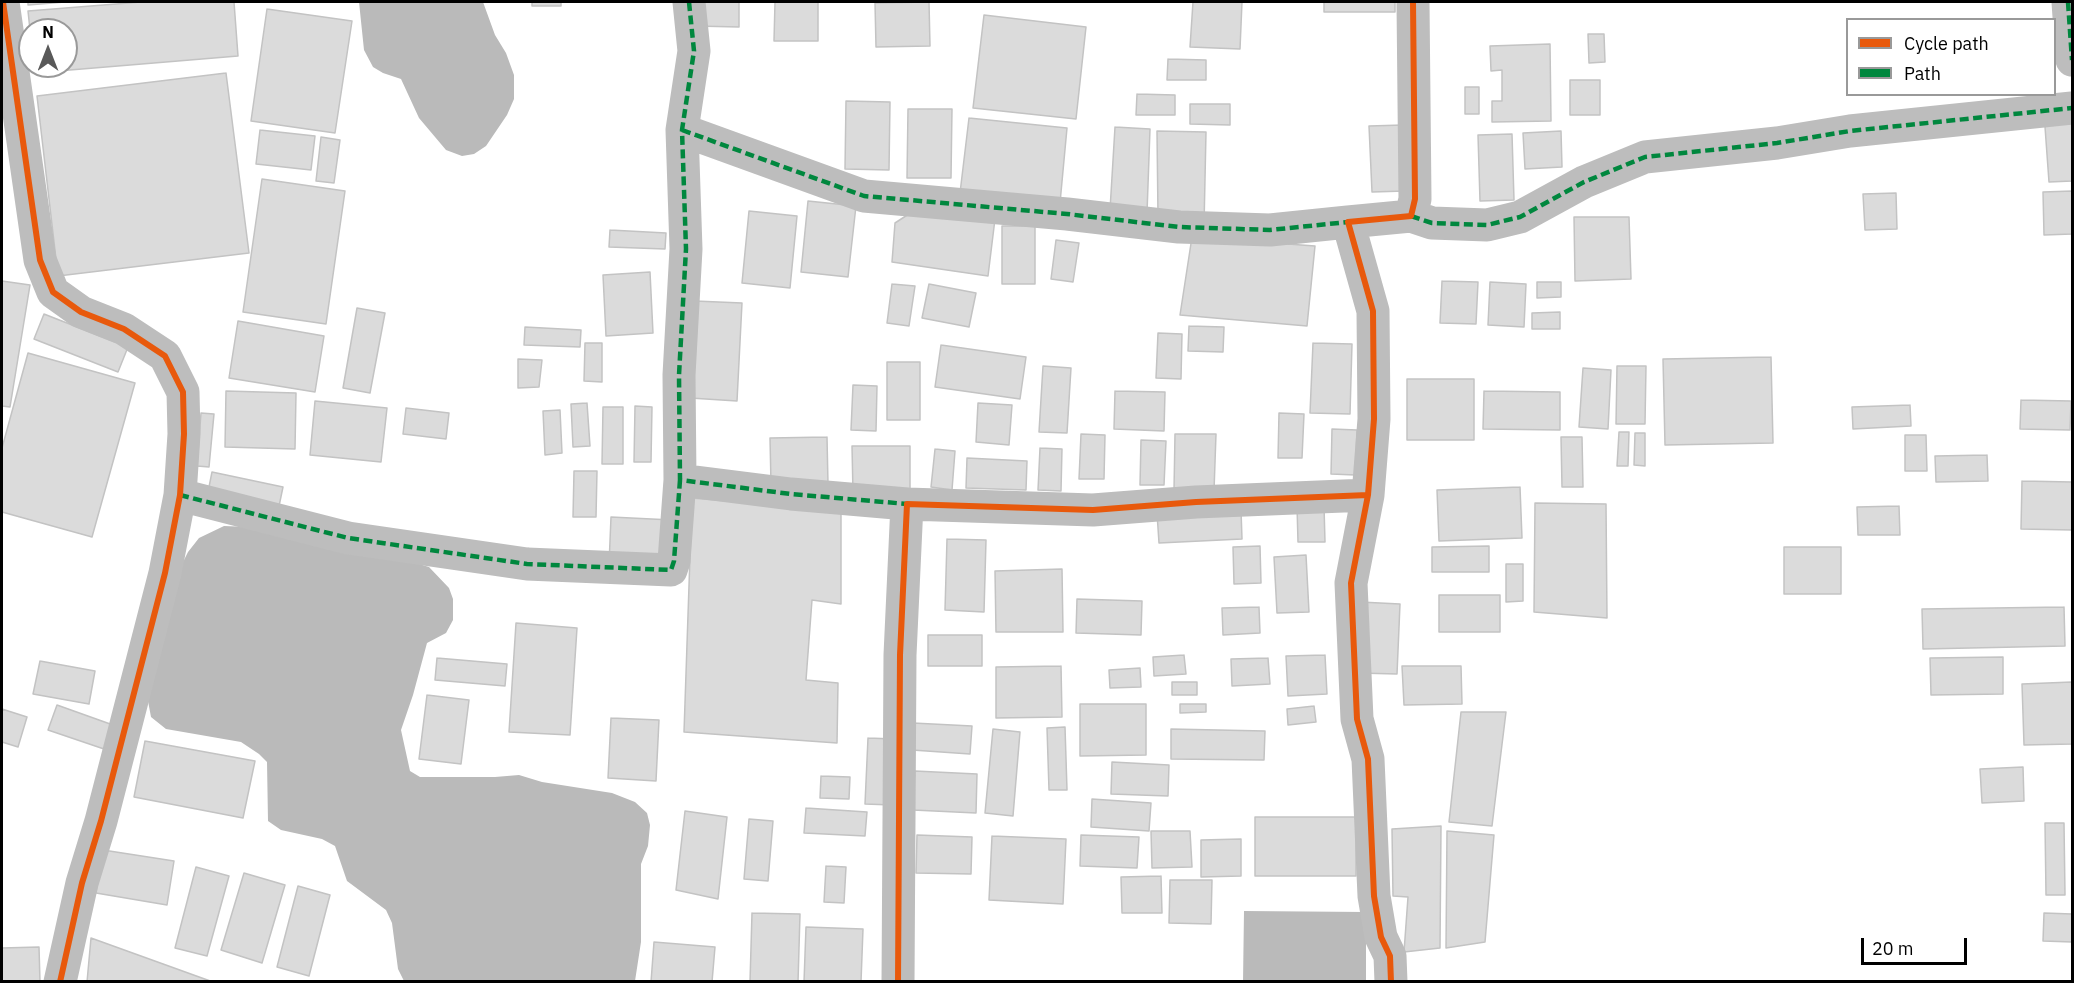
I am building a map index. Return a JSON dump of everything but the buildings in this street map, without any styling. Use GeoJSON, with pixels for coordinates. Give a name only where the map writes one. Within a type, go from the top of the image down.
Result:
{"type":"FeatureCollection","features":[{"type":"Feature","properties":{"kind":"street"},"geometry":{"type":"LineString","coordinates":[[3,2],[40,260],[53,292],[81,312],[124,328],[165,356],[183,392],[184,434],[180,495],[165,573],[101,820],[82,883],[60,981]]}},
{"type":"Feature","properties":{"kind":"street"},"geometry":{"type":"LineString","coordinates":[[180,495],[348,537],[413,547],[527,564],[671,570],[674,561],[680,480],[679,375],[686,249],[682,130],[694,51],[689,2]]}},
{"type":"Feature","properties":{"kind":"street"},"geometry":{"type":"LineString","coordinates":[[1411,216],[1415,200],[1413,2]]}},
{"type":"Feature","properties":{"kind":"street"},"geometry":{"type":"LineString","coordinates":[[2068,2],[2073,60]]}},
{"type":"Feature","properties":{"kind":"street"},"geometry":{"type":"LineString","coordinates":[[682,130],[864,196],[1067,214],[1179,227],[1270,230],[1411,216],[1432,223],[1487,225],[1520,217],[1584,182],[1645,157],[1703,149],[1777,143],[1850,131],[2073,108]]}},
{"type":"Feature","properties":{"kind":"street"},"geometry":{"type":"LineString","coordinates":[[1348,222],[1373,311],[1374,419],[1368,495],[1351,582],[1357,719],[1368,759],[1374,896],[1381,937],[1390,956],[1391,981]]}},
{"type":"Feature","properties":{"kind":"street"},"geometry":{"type":"LineString","coordinates":[[680,480],[791,494],[907,504],[1094,510],[1197,502],[1368,495]]}},
{"type":"Feature","properties":{"kind":"street"},"geometry":{"type":"LineString","coordinates":[[898,981],[900,655],[907,504]]}},
{"type":"Feature","properties":{"kind":"shaded area"},"geometry":{"type":"Polygon","coordinates":[[[359,2],[483,2],[495,35],[506,53],[514,75],[514,99],[507,115],[486,146],[474,154],[462,156],[446,150],[419,118],[401,79],[373,67],[364,50],[359,2]]]}},
{"type":"Feature","properties":{"kind":"shaded area"},"geometry":{"type":"Polygon","coordinates":[[[224,526],[249,527],[409,561],[429,567],[449,588],[453,599],[453,620],[446,633],[427,643],[401,730],[410,771],[420,777],[519,775],[542,782],[612,793],[635,802],[647,813],[650,825],[648,846],[641,864],[641,942],[635,981],[404,981],[398,969],[392,923],[386,910],[347,881],[335,846],[322,839],[281,830],[268,821],[267,762],[241,742],[166,729],[151,717],[148,701],[179,570],[188,552],[199,538],[224,526]]]}},
{"type":"Feature","properties":{"kind":"shaded area"},"geometry":{"type":"Polygon","coordinates":[[[1244,911],[1366,912],[1366,981],[1243,982],[1244,911]]]}},
{"type":"Feature","properties":{"kind":"marked path"},"geometry":{"type":"LineString","coordinates":[[689,2],[694,51],[682,130],[686,249],[679,375],[680,480],[791,494],[907,504]]}},
{"type":"Feature","properties":{"kind":"marked path"},"geometry":{"type":"LineString","coordinates":[[2068,2],[2072,60]]}},
{"type":"Feature","properties":{"kind":"marked path"},"geometry":{"type":"LineString","coordinates":[[1411,216],[1432,223],[1487,225],[1520,217],[1584,182],[1645,157],[1777,143],[1850,131],[2072,108]]}},
{"type":"Feature","properties":{"kind":"marked path"},"geometry":{"type":"LineString","coordinates":[[682,130],[864,196],[1067,214],[1179,227],[1270,230],[1348,222]]}},
{"type":"Feature","properties":{"kind":"marked path"},"geometry":{"type":"LineString","coordinates":[[180,495],[348,538],[527,564],[671,570],[674,561],[680,480]]}},
{"type":"Feature","properties":{"kind":"cycle path"},"geometry":{"type":"LineString","coordinates":[[3,2],[40,260],[53,292],[81,312],[124,329],[165,356],[183,392],[184,434],[180,495],[165,573],[101,821],[82,883],[60,982]]}},
{"type":"Feature","properties":{"kind":"cycle path"},"geometry":{"type":"LineString","coordinates":[[1391,982],[1390,956],[1381,937],[1374,896],[1368,759],[1357,719],[1351,583],[1368,495],[1374,419],[1373,311],[1348,222],[1411,216],[1415,199],[1413,2]]}},
{"type":"Feature","properties":{"kind":"cycle path"},"geometry":{"type":"LineString","coordinates":[[898,982],[900,655],[907,504],[1093,510],[1196,502],[1368,495]]}}]}
